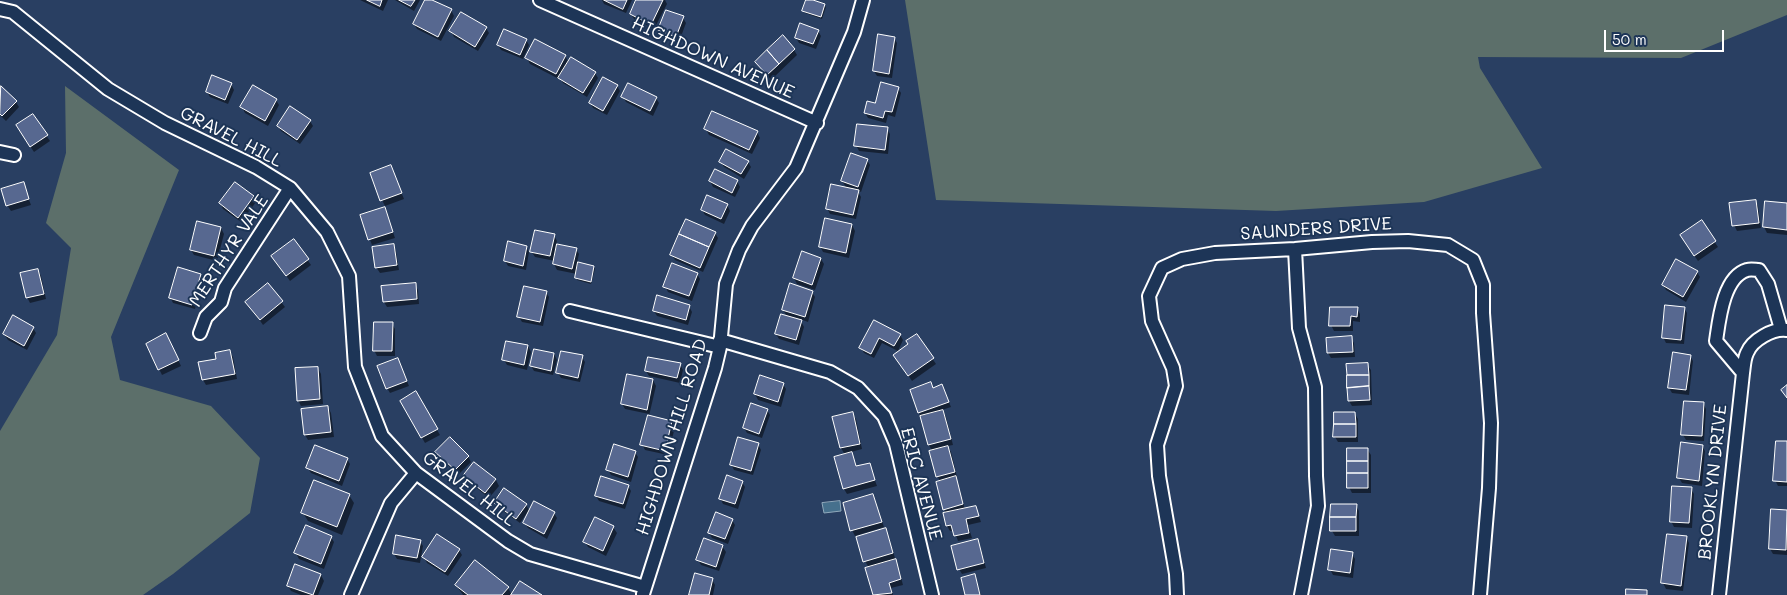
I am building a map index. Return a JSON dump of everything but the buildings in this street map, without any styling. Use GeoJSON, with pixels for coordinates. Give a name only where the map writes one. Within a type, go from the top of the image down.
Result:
{"type":"FeatureCollection","features":[{"type":"Feature","properties":{"kind":"street","name":"HIGHDOWN AVENUE"},"geometry":{"type":"LineString","coordinates":[[540,0],[817,122]]}},
{"type":"Feature","properties":{"kind":"street","name":"HIGHDOWN HILL ROAD"},"geometry":{"type":"LineString","coordinates":[[643,591],[715,368],[720,343],[726,284],[739,250],[752,226],[796,168],[854,32],[863,0]]}},
{"type":"Feature","properties":{"kind":"street","name":"GRAVEL HILL"},"geometry":{"type":"LineString","coordinates":[[0,9],[13,12],[108,88],[165,123],[256,167],[290,188],[327,232],[349,276],[356,367],[382,436],[416,473],[508,541],[530,554],[643,591]]}},
{"type":"Feature","properties":{"kind":"street"},"geometry":{"type":"LineString","coordinates":[[0,152],[14,154]]}},
{"type":"Feature","properties":{"kind":"street","name":"MERTHYR VALE"},"geometry":{"type":"LineString","coordinates":[[200,333],[206,317],[221,302],[225,288],[290,188]]}},
{"type":"Feature","properties":{"kind":"street","name":"SAUNDERS DRIVE"},"geometry":{"type":"LineString","coordinates":[[1177,595],[1176,574],[1159,476],[1157,445],[1176,386],[1173,368],[1152,321],[1149,296],[1162,268],[1182,259],[1215,253],[1408,241],[1448,245],[1473,260],[1483,285],[1491,423],[1480,595]]}},
{"type":"Feature","properties":{"kind":"street"},"geometry":{"type":"LineString","coordinates":[[1295,249],[1299,328],[1315,387],[1318,506],[1301,595]]}},
{"type":"Feature","properties":{"kind":"street","name":"BROOKLYN DRIVE"},"geometry":{"type":"LineString","coordinates":[[1719,595],[1743,373],[1747,352],[1763,335],[1784,330],[1768,284],[1760,270],[1747,270],[1733,280],[1721,307],[1716,341],[1743,373]]}},
{"type":"Feature","properties":{"kind":"street","name":"ERIC AVENUE"},"geometry":{"type":"LineString","coordinates":[[570,311],[720,343],[830,372],[858,388],[884,416],[896,444],[932,595]]}},
{"type":"Feature","properties":{"kind":"street"},"geometry":{"type":"LineString","coordinates":[[351,595],[391,503],[416,473]]}},
{"type":"Feature","properties":{"kind":"green space"},"geometry":{"type":"Polygon","coordinates":[[[905,0],[1787,0],[1787,15],[1681,58],[1478,57],[1480,68],[1542,168],[1424,202],[1276,211],[936,200],[905,0]]]}},
{"type":"Feature","properties":{"kind":"green space"},"geometry":{"type":"Polygon","coordinates":[[[65,86],[179,170],[111,337],[120,380],[211,406],[260,458],[250,513],[173,574],[143,595],[0,595],[0,431],[57,335],[71,248],[46,223],[66,153],[65,86]]]}},
{"type":"Feature","properties":{"kind":"water"},"geometry":{"type":"Polygon","coordinates":[[[840,501],[841,511],[824,513],[822,503],[840,501]]]}}]}
